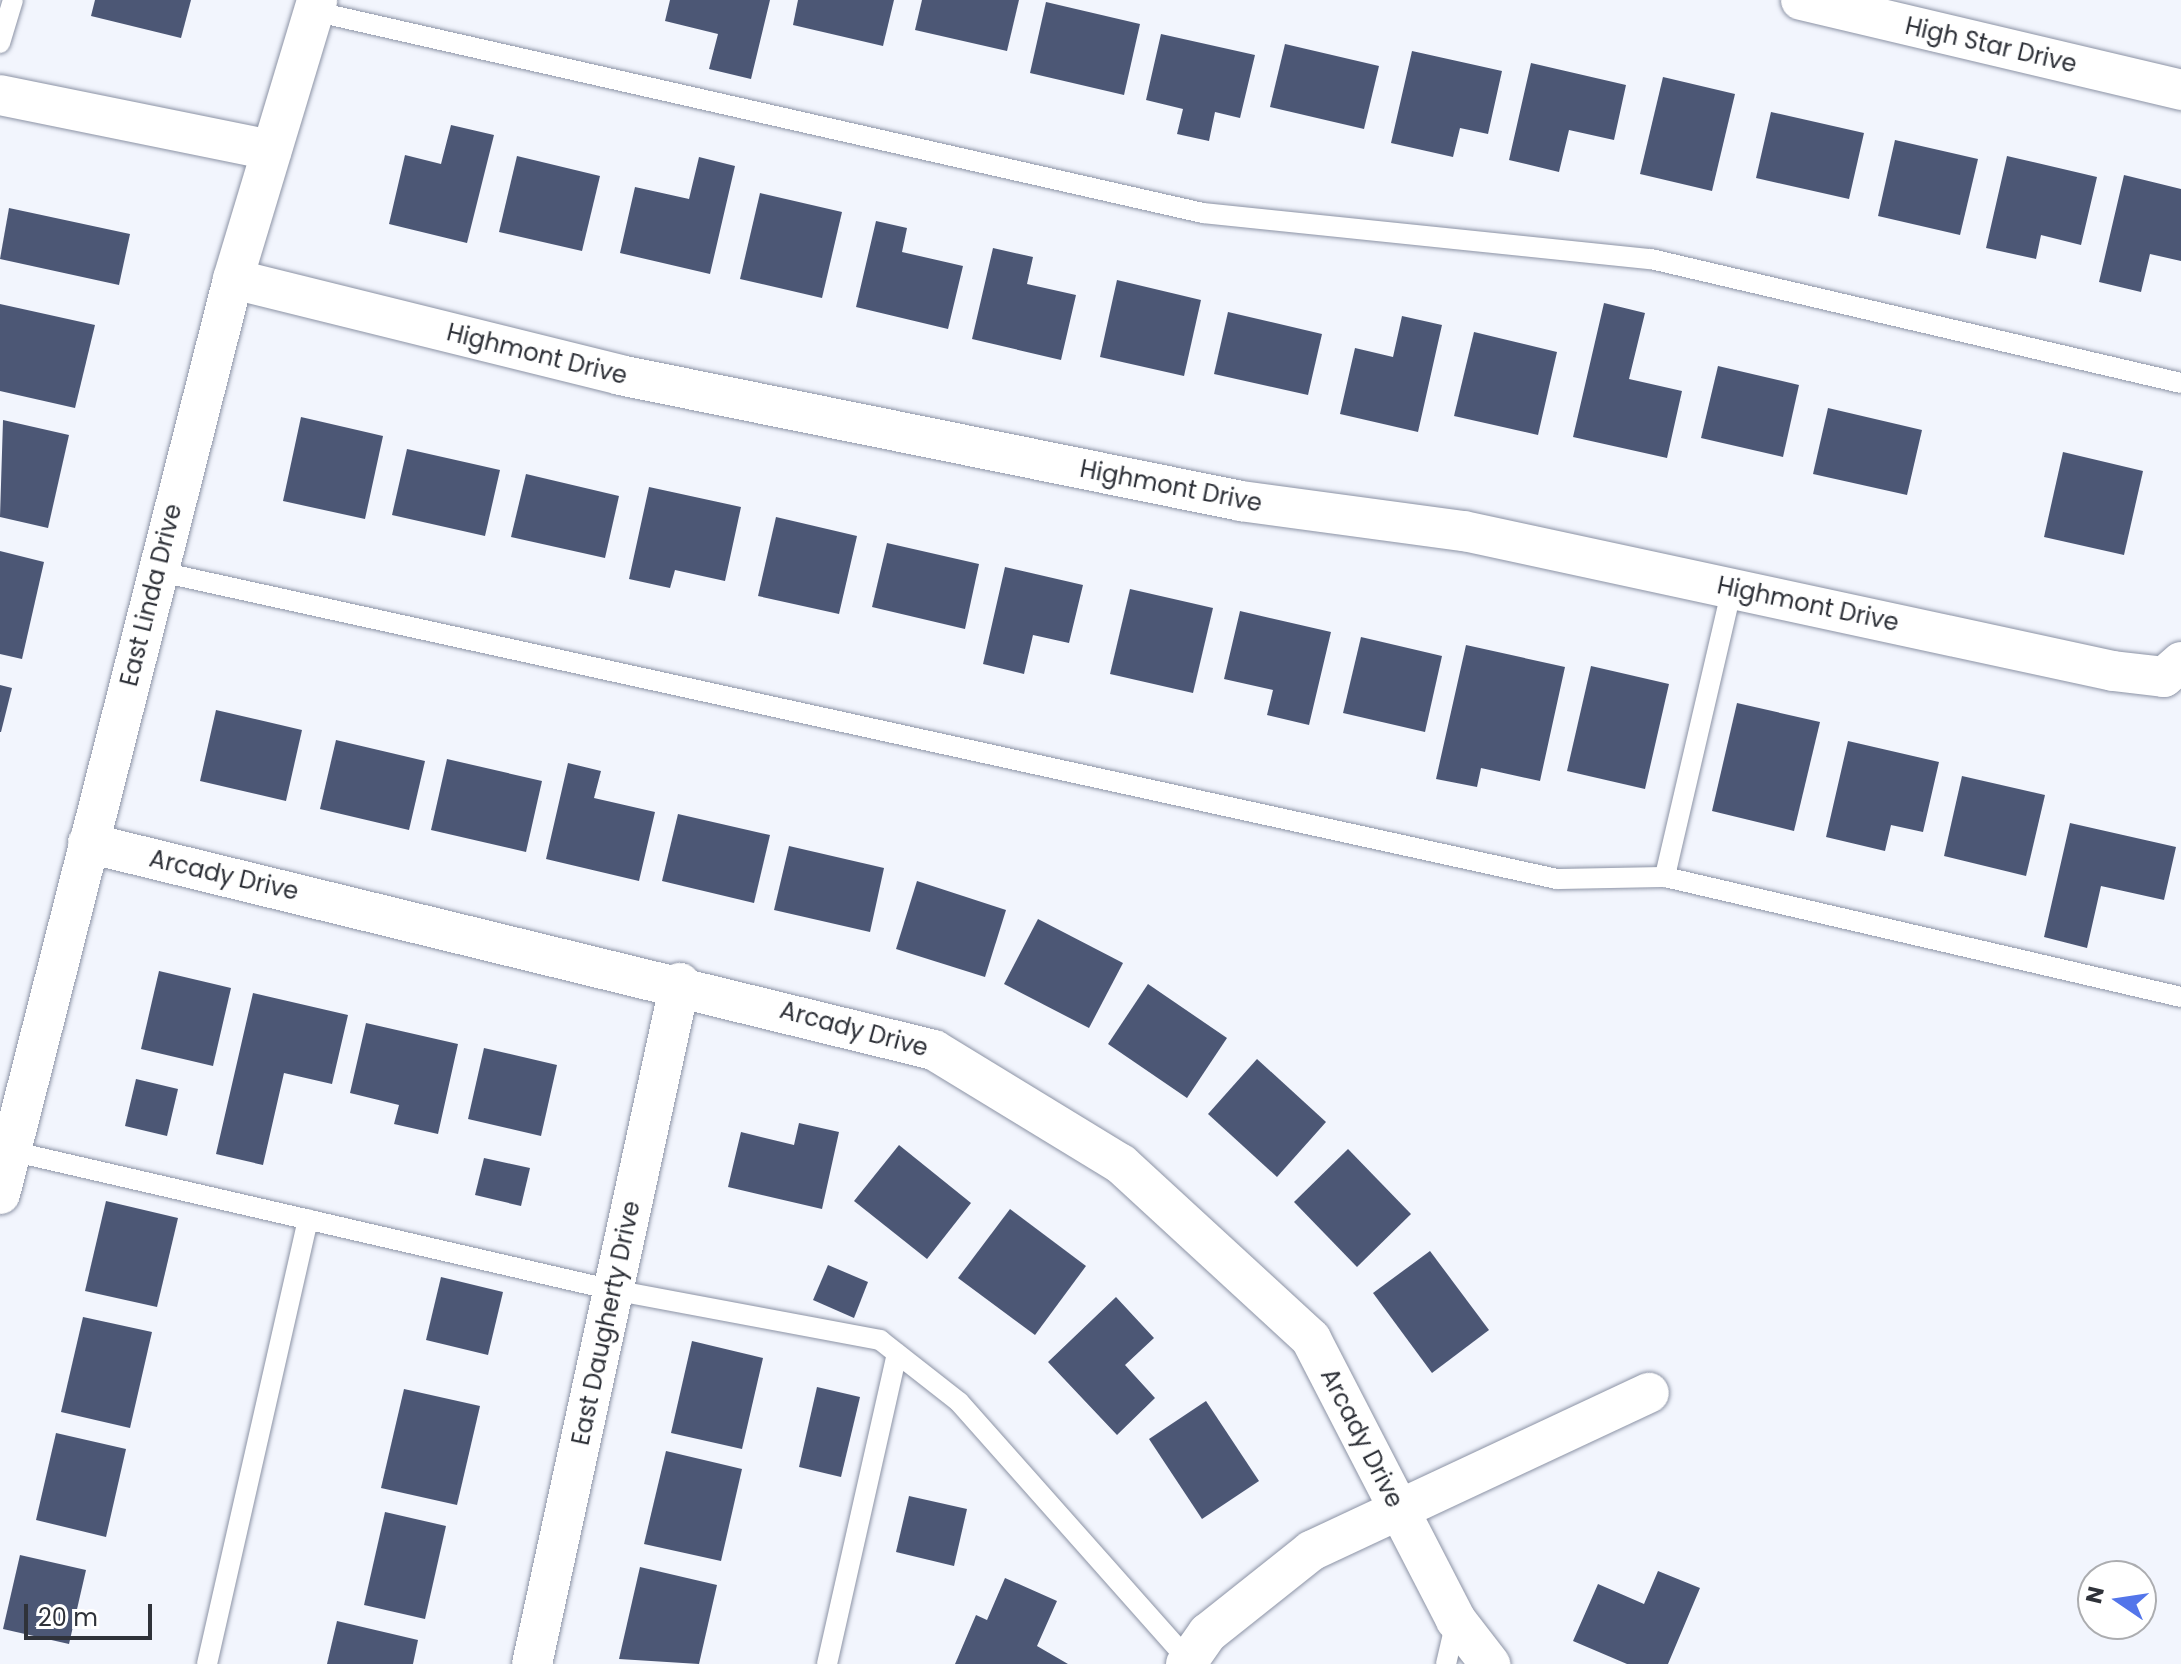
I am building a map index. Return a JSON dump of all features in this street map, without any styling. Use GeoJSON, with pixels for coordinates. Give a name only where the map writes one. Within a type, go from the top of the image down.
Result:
{"type":"FeatureCollection","features":[{"type":"Feature","properties":{"kind":"street","name":"High Star Drive"},"geometry":{"type":"LineString","coordinates":[[1801,0],[2181,90]]}},
{"type":"Feature","properties":{"kind":"street","name":"East Linda Drive"},"geometry":{"type":"LineString","coordinates":[[0,1194],[156,571],[233,279],[315,6]]}},
{"type":"Feature","properties":{"kind":"street"},"geometry":{"type":"LineString","coordinates":[[0,95],[271,150]]}},
{"type":"Feature","properties":{"kind":"street","name":"Highmont Drive"},"geometry":{"type":"LineString","coordinates":[[233,279],[636,378],[1241,501],[1464,531],[2113,671],[2164,677],[2181,662]]}},
{"type":"Feature","properties":{"kind":"street","name":"Arcady Drive"},"geometry":{"type":"LineString","coordinates":[[88,843],[680,983],[934,1050],[1121,1164],[1311,1339],[1456,1620],[1490,1664]]}},
{"type":"Feature","properties":{"kind":"street","name":"East Daugherty Drive"},"geometry":{"type":"LineString","coordinates":[[532,1664],[680,983]]}},
{"type":"Feature","properties":{"kind":"street"},"geometry":{"type":"LineString","coordinates":[[1188,1662],[1208,1633],[1311,1551],[1649,1393]]}},
{"type":"Feature","properties":{"kind":"lane"},"geometry":{"type":"LineString","coordinates":[[0,43],[13,0]]}},
{"type":"Feature","properties":{"kind":"lane"},"geometry":{"type":"LineString","coordinates":[[315,6],[1203,213],[1651,259],[2181,383]]}},
{"type":"Feature","properties":{"kind":"lane"},"geometry":{"type":"LineString","coordinates":[[156,571],[1557,879],[1665,877],[2181,997]]}},
{"type":"Feature","properties":{"kind":"lane"},"geometry":{"type":"LineString","coordinates":[[1665,877],[1732,588]]}},
{"type":"Feature","properties":{"kind":"lane"},"geometry":{"type":"LineString","coordinates":[[11,1151],[613,1290],[880,1340],[959,1402],[1188,1662]]}},
{"type":"Feature","properties":{"kind":"lane"},"geometry":{"type":"LineString","coordinates":[[207,1664],[308,1219]]}},
{"type":"Feature","properties":{"kind":"lane"},"geometry":{"type":"LineString","coordinates":[[827,1664],[897,1354]]}},
{"type":"Feature","properties":{"kind":"lane"},"geometry":{"type":"LineString","coordinates":[[1446,1664],[1456,1620]]}},
{"type":"Feature","properties":{"kind":"building"},"geometry":{"type":"Polygon","coordinates":[[[95,0],[191,0],[181,38],[91,16],[95,0]]]}},
{"type":"Feature","properties":{"kind":"building"},"geometry":{"type":"Polygon","coordinates":[[[670,0],[770,0],[751,79],[709,69],[718,34],[665,21],[670,0]]]}},
{"type":"Feature","properties":{"kind":"building"},"geometry":{"type":"Polygon","coordinates":[[[798,0],[894,0],[883,46],[793,25],[798,0]]]}},
{"type":"Feature","properties":{"kind":"building"},"geometry":{"type":"Polygon","coordinates":[[[922,0],[1019,0],[1007,51],[915,30],[922,0]]]}},
{"type":"Feature","properties":{"kind":"building"},"geometry":{"type":"Polygon","coordinates":[[[1046,2],[1140,24],[1124,95],[1030,73],[1046,2]]]}},
{"type":"Feature","properties":{"kind":"building"},"geometry":{"type":"Polygon","coordinates":[[[1161,34],[1255,55],[1240,118],[1215,112],[1209,141],[1177,134],[1183,109],[1146,100],[1161,34]]]}},
{"type":"Feature","properties":{"kind":"building"},"geometry":{"type":"Polygon","coordinates":[[[1285,44],[1379,66],[1364,129],[1270,107],[1285,44]]]}},
{"type":"Feature","properties":{"kind":"building"},"geometry":{"type":"Polygon","coordinates":[[[1412,51],[1502,71],[1488,134],[1460,128],[1453,157],[1391,143],[1412,51]]]}},
{"type":"Feature","properties":{"kind":"building"},"geometry":{"type":"Polygon","coordinates":[[[1531,63],[1626,85],[1614,140],[1569,130],[1559,172],[1509,160],[1531,63]]]}},
{"type":"Feature","properties":{"kind":"building"},"geometry":{"type":"Polygon","coordinates":[[[1663,77],[1735,94],[1712,191],[1640,174],[1663,77]]]}},
{"type":"Feature","properties":{"kind":"building"},"geometry":{"type":"Polygon","coordinates":[[[1771,112],[1864,133],[1849,199],[1756,178],[1771,112]]]}},
{"type":"Feature","properties":{"kind":"building"},"geometry":{"type":"Polygon","coordinates":[[[451,125],[494,135],[467,243],[389,224],[405,155],[441,164],[451,125]]]}},
{"type":"Feature","properties":{"kind":"building"},"geometry":{"type":"Polygon","coordinates":[[[1895,140],[1978,159],[1960,235],[1878,216],[1895,140]]]}},
{"type":"Feature","properties":{"kind":"building"},"geometry":{"type":"Polygon","coordinates":[[[517,156],[600,176],[582,251],[499,232],[517,156]]]}},
{"type":"Feature","properties":{"kind":"building"},"geometry":{"type":"Polygon","coordinates":[[[2007,156],[2097,177],[2081,245],[2041,235],[2036,259],[1986,248],[2007,156]]]}},
{"type":"Feature","properties":{"kind":"building"},"geometry":{"type":"Polygon","coordinates":[[[699,157],[735,166],[710,274],[620,253],[635,187],[689,199],[699,157]]]}},
{"type":"Feature","properties":{"kind":"building"},"geometry":{"type":"Polygon","coordinates":[[[2124,175],[2181,189],[2181,261],[2150,254],[2141,292],[2099,282],[2124,175]]]}},
{"type":"Feature","properties":{"kind":"building"},"geometry":{"type":"Polygon","coordinates":[[[760,193],[842,212],[822,298],[740,279],[760,193]]]}},
{"type":"Feature","properties":{"kind":"building"},"geometry":{"type":"Polygon","coordinates":[[[9,208],[130,234],[119,285],[0,259],[9,208]]]}},
{"type":"Feature","properties":{"kind":"building"},"geometry":{"type":"Polygon","coordinates":[[[876,221],[907,228],[902,252],[963,266],[948,329],[856,307],[876,221]]]}},
{"type":"Feature","properties":{"kind":"building"},"geometry":{"type":"Polygon","coordinates":[[[993,248],[1033,257],[1027,284],[1076,295],[1061,360],[972,339],[993,248]]]}},
{"type":"Feature","properties":{"kind":"building"},"geometry":{"type":"Polygon","coordinates":[[[1117,280],[1201,300],[1184,376],[1100,357],[1117,280]]]}},
{"type":"Feature","properties":{"kind":"building"},"geometry":{"type":"Polygon","coordinates":[[[1604,303],[1645,313],[1629,379],[1682,391],[1667,458],[1573,437],[1604,303]]]}},
{"type":"Feature","properties":{"kind":"building"},"geometry":{"type":"Polygon","coordinates":[[[0,304],[95,325],[75,408],[0,391],[0,304]]]}},
{"type":"Feature","properties":{"kind":"building"},"geometry":{"type":"Polygon","coordinates":[[[1228,312],[1322,334],[1308,395],[1214,374],[1228,312]]]}},
{"type":"Feature","properties":{"kind":"building"},"geometry":{"type":"Polygon","coordinates":[[[1402,316],[1442,325],[1418,432],[1340,414],[1355,348],[1393,357],[1402,316]]]}},
{"type":"Feature","properties":{"kind":"building"},"geometry":{"type":"Polygon","coordinates":[[[1474,332],[1557,352],[1538,435],[1454,416],[1474,332]]]}},
{"type":"Feature","properties":{"kind":"building"},"geometry":{"type":"Polygon","coordinates":[[[1718,366],[1799,385],[1783,457],[1701,438],[1718,366]]]}},
{"type":"Feature","properties":{"kind":"building"},"geometry":{"type":"Polygon","coordinates":[[[1828,408],[1922,430],[1907,495],[1813,474],[1828,408]]]}},
{"type":"Feature","properties":{"kind":"building"},"geometry":{"type":"Polygon","coordinates":[[[301,417],[383,436],[365,519],[283,501],[301,417]]]}},
{"type":"Feature","properties":{"kind":"building"},"geometry":{"type":"Polygon","coordinates":[[[3,420],[69,435],[48,528],[0,517],[3,420]]]}},
{"type":"Feature","properties":{"kind":"building"},"geometry":{"type":"Polygon","coordinates":[[[407,449],[500,470],[485,536],[392,515],[407,449]]]}},
{"type":"Feature","properties":{"kind":"building"},"geometry":{"type":"Polygon","coordinates":[[[2063,452],[2143,471],[2124,555],[2044,537],[2063,452]]]}},
{"type":"Feature","properties":{"kind":"building"},"geometry":{"type":"Polygon","coordinates":[[[526,474],[619,496],[605,558],[511,537],[526,474]]]}},
{"type":"Feature","properties":{"kind":"building"},"geometry":{"type":"Polygon","coordinates":[[[649,487],[741,507],[725,581],[675,570],[670,588],[629,579],[649,487]]]}},
{"type":"Feature","properties":{"kind":"building"},"geometry":{"type":"Polygon","coordinates":[[[776,517],[857,536],[839,614],[758,596],[776,517]]]}},
{"type":"Feature","properties":{"kind":"building"},"geometry":{"type":"Polygon","coordinates":[[[887,543],[979,564],[965,629],[872,607],[887,543]]]}},
{"type":"Feature","properties":{"kind":"building"},"geometry":{"type":"Polygon","coordinates":[[[0,551],[44,562],[22,659],[0,654],[0,551]]]}},
{"type":"Feature","properties":{"kind":"building"},"geometry":{"type":"Polygon","coordinates":[[[1005,567],[1083,585],[1069,643],[1033,635],[1024,674],[983,664],[1005,567]]]}},
{"type":"Feature","properties":{"kind":"building"},"geometry":{"type":"Polygon","coordinates":[[[1130,589],[1213,608],[1193,693],[1110,674],[1130,589]]]}},
{"type":"Feature","properties":{"kind":"building"},"geometry":{"type":"Polygon","coordinates":[[[1240,611],[1331,632],[1309,725],[1267,715],[1273,690],[1224,679],[1240,611]]]}},
{"type":"Feature","properties":{"kind":"building"},"geometry":{"type":"Polygon","coordinates":[[[1361,637],[1442,656],[1425,732],[1343,713],[1361,637]]]}},
{"type":"Feature","properties":{"kind":"building"},"geometry":{"type":"Polygon","coordinates":[[[1466,645],[1565,667],[1540,781],[1481,768],[1477,787],[1436,779],[1466,645]]]}},
{"type":"Feature","properties":{"kind":"building"},"geometry":{"type":"Polygon","coordinates":[[[1591,666],[1669,684],[1645,789],[1567,771],[1591,666]]]}},
{"type":"Feature","properties":{"kind":"building"},"geometry":{"type":"Polygon","coordinates":[[[0,685],[12,688],[1,732],[0,732],[0,685]]]}},
{"type":"Feature","properties":{"kind":"building"},"geometry":{"type":"Polygon","coordinates":[[[1737,703],[1820,722],[1794,831],[1712,811],[1737,703]]]}},
{"type":"Feature","properties":{"kind":"building"},"geometry":{"type":"Polygon","coordinates":[[[216,710],[302,730],[286,801],[200,781],[216,710]]]}},
{"type":"Feature","properties":{"kind":"building"},"geometry":{"type":"Polygon","coordinates":[[[336,740],[425,761],[409,830],[320,809],[336,740]]]}},
{"type":"Feature","properties":{"kind":"building"},"geometry":{"type":"Polygon","coordinates":[[[1848,741],[1939,762],[1923,832],[1891,825],[1885,851],[1826,837],[1848,741]]]}},
{"type":"Feature","properties":{"kind":"building"},"geometry":{"type":"Polygon","coordinates":[[[447,759],[542,781],[526,852],[431,830],[447,759]]]}},
{"type":"Feature","properties":{"kind":"building"},"geometry":{"type":"Polygon","coordinates":[[[568,763],[601,771],[594,798],[655,812],[639,881],[546,859],[568,763]]]}},
{"type":"Feature","properties":{"kind":"building"},"geometry":{"type":"Polygon","coordinates":[[[1962,776],[2045,795],[2026,876],[1944,856],[1962,776]]]}},
{"type":"Feature","properties":{"kind":"building"},"geometry":{"type":"Polygon","coordinates":[[[678,814],[770,835],[754,903],[662,881],[678,814]]]}},
{"type":"Feature","properties":{"kind":"building"},"geometry":{"type":"Polygon","coordinates":[[[2070,823],[2176,847],[2164,900],[2101,886],[2087,948],[2044,937],[2070,823]]]}},
{"type":"Feature","properties":{"kind":"building"},"geometry":{"type":"Polygon","coordinates":[[[789,846],[884,868],[870,932],[774,910],[789,846]]]}},
{"type":"Feature","properties":{"kind":"building"},"geometry":{"type":"Polygon","coordinates":[[[917,881],[1006,910],[985,977],[896,949],[917,881]]]}},
{"type":"Feature","properties":{"kind":"building"},"geometry":{"type":"Polygon","coordinates":[[[1038,919],[1123,963],[1089,1028],[1004,984],[1038,919]]]}},
{"type":"Feature","properties":{"kind":"building"},"geometry":{"type":"Polygon","coordinates":[[[159,971],[231,988],[213,1066],[141,1049],[159,971]]]}},
{"type":"Feature","properties":{"kind":"building"},"geometry":{"type":"Polygon","coordinates":[[[1148,984],[1227,1038],[1187,1098],[1108,1044],[1148,984]]]}},
{"type":"Feature","properties":{"kind":"building"},"geometry":{"type":"Polygon","coordinates":[[[253,993],[348,1015],[332,1084],[284,1073],[263,1165],[216,1154],[253,993]]]}},
{"type":"Feature","properties":{"kind":"building"},"geometry":{"type":"Polygon","coordinates":[[[366,1023],[458,1044],[438,1134],[394,1124],[399,1105],[350,1093],[366,1023]]]}},
{"type":"Feature","properties":{"kind":"building"},"geometry":{"type":"Polygon","coordinates":[[[484,1048],[557,1065],[541,1136],[468,1119],[484,1048]]]}},
{"type":"Feature","properties":{"kind":"building"},"geometry":{"type":"Polygon","coordinates":[[[1257,1059],[1326,1122],[1277,1177],[1208,1114],[1257,1059]]]}},
{"type":"Feature","properties":{"kind":"building"},"geometry":{"type":"Polygon","coordinates":[[[136,1079],[178,1089],[167,1136],[125,1126],[136,1079]]]}},
{"type":"Feature","properties":{"kind":"building"},"geometry":{"type":"Polygon","coordinates":[[[799,1123],[839,1132],[822,1209],[728,1187],[741,1132],[794,1145],[799,1123]]]}},
{"type":"Feature","properties":{"kind":"building"},"geometry":{"type":"Polygon","coordinates":[[[899,1145],[971,1203],[927,1259],[854,1201],[899,1145]]]}},
{"type":"Feature","properties":{"kind":"building"},"geometry":{"type":"Polygon","coordinates":[[[1348,1149],[1411,1214],[1357,1267],[1294,1202],[1348,1149]]]}},
{"type":"Feature","properties":{"kind":"building"},"geometry":{"type":"Polygon","coordinates":[[[484,1158],[530,1168],[521,1206],[475,1195],[484,1158]]]}},
{"type":"Feature","properties":{"kind":"building"},"geometry":{"type":"Polygon","coordinates":[[[106,1201],[178,1218],[157,1307],[85,1291],[106,1201]]]}},
{"type":"Feature","properties":{"kind":"building"},"geometry":{"type":"Polygon","coordinates":[[[1010,1209],[1086,1266],[1035,1335],[958,1278],[1010,1209]]]}},
{"type":"Feature","properties":{"kind":"building"},"geometry":{"type":"Polygon","coordinates":[[[1430,1251],[1489,1330],[1432,1373],[1373,1293],[1430,1251]]]}},
{"type":"Feature","properties":{"kind":"building"},"geometry":{"type":"Polygon","coordinates":[[[828,1265],[868,1282],[854,1318],[813,1300],[828,1265]]]}},
{"type":"Feature","properties":{"kind":"building"},"geometry":{"type":"Polygon","coordinates":[[[441,1277],[503,1292],[488,1355],[426,1340],[441,1277]]]}},
{"type":"Feature","properties":{"kind":"building"},"geometry":{"type":"Polygon","coordinates":[[[1116,1297],[1154,1338],[1125,1365],[1155,1398],[1117,1435],[1048,1362],[1116,1297]]]}},
{"type":"Feature","properties":{"kind":"building"},"geometry":{"type":"Polygon","coordinates":[[[83,1317],[152,1332],[130,1428],[61,1412],[83,1317]]]}},
{"type":"Feature","properties":{"kind":"building"},"geometry":{"type":"Polygon","coordinates":[[[692,1341],[763,1358],[742,1449],[671,1433],[692,1341]]]}},
{"type":"Feature","properties":{"kind":"building"},"geometry":{"type":"Polygon","coordinates":[[[817,1387],[860,1397],[841,1477],[799,1467],[817,1387]]]}},
{"type":"Feature","properties":{"kind":"building"},"geometry":{"type":"Polygon","coordinates":[[[404,1389],[480,1406],[457,1505],[381,1488],[404,1389]]]}},
{"type":"Feature","properties":{"kind":"building"},"geometry":{"type":"Polygon","coordinates":[[[1206,1401],[1259,1481],[1202,1519],[1149,1439],[1206,1401]]]}},
{"type":"Feature","properties":{"kind":"building"},"geometry":{"type":"Polygon","coordinates":[[[56,1433],[126,1449],[106,1537],[36,1520],[56,1433]]]}},
{"type":"Feature","properties":{"kind":"building"},"geometry":{"type":"Polygon","coordinates":[[[666,1451],[742,1469],[721,1561],[644,1544],[666,1451]]]}},
{"type":"Feature","properties":{"kind":"building"},"geometry":{"type":"Polygon","coordinates":[[[909,1496],[967,1509],[954,1566],[896,1552],[909,1496]]]}},
{"type":"Feature","properties":{"kind":"building"},"geometry":{"type":"Polygon","coordinates":[[[385,1512],[446,1526],[425,1619],[364,1605],[385,1512]]]}},
{"type":"Feature","properties":{"kind":"building"},"geometry":{"type":"Polygon","coordinates":[[[20,1555],[86,1570],[69,1644],[3,1629],[20,1555]]]}},
{"type":"Feature","properties":{"kind":"building"},"geometry":{"type":"Polygon","coordinates":[[[640,1567],[717,1585],[699,1664],[619,1659],[640,1567]]]}},
{"type":"Feature","properties":{"kind":"building"},"geometry":{"type":"Polygon","coordinates":[[[1658,1571],[1700,1588],[1668,1664],[1627,1664],[1573,1641],[1598,1584],[1644,1604],[1658,1571]]]}},
{"type":"Feature","properties":{"kind":"building"},"geometry":{"type":"Polygon","coordinates":[[[1005,1578],[1057,1601],[1037,1646],[1068,1664],[955,1664],[976,1615],[987,1620],[1005,1578]]]}},
{"type":"Feature","properties":{"kind":"building"},"geometry":{"type":"Polygon","coordinates":[[[337,1621],[418,1640],[413,1664],[327,1664],[337,1621]]]}}]}
